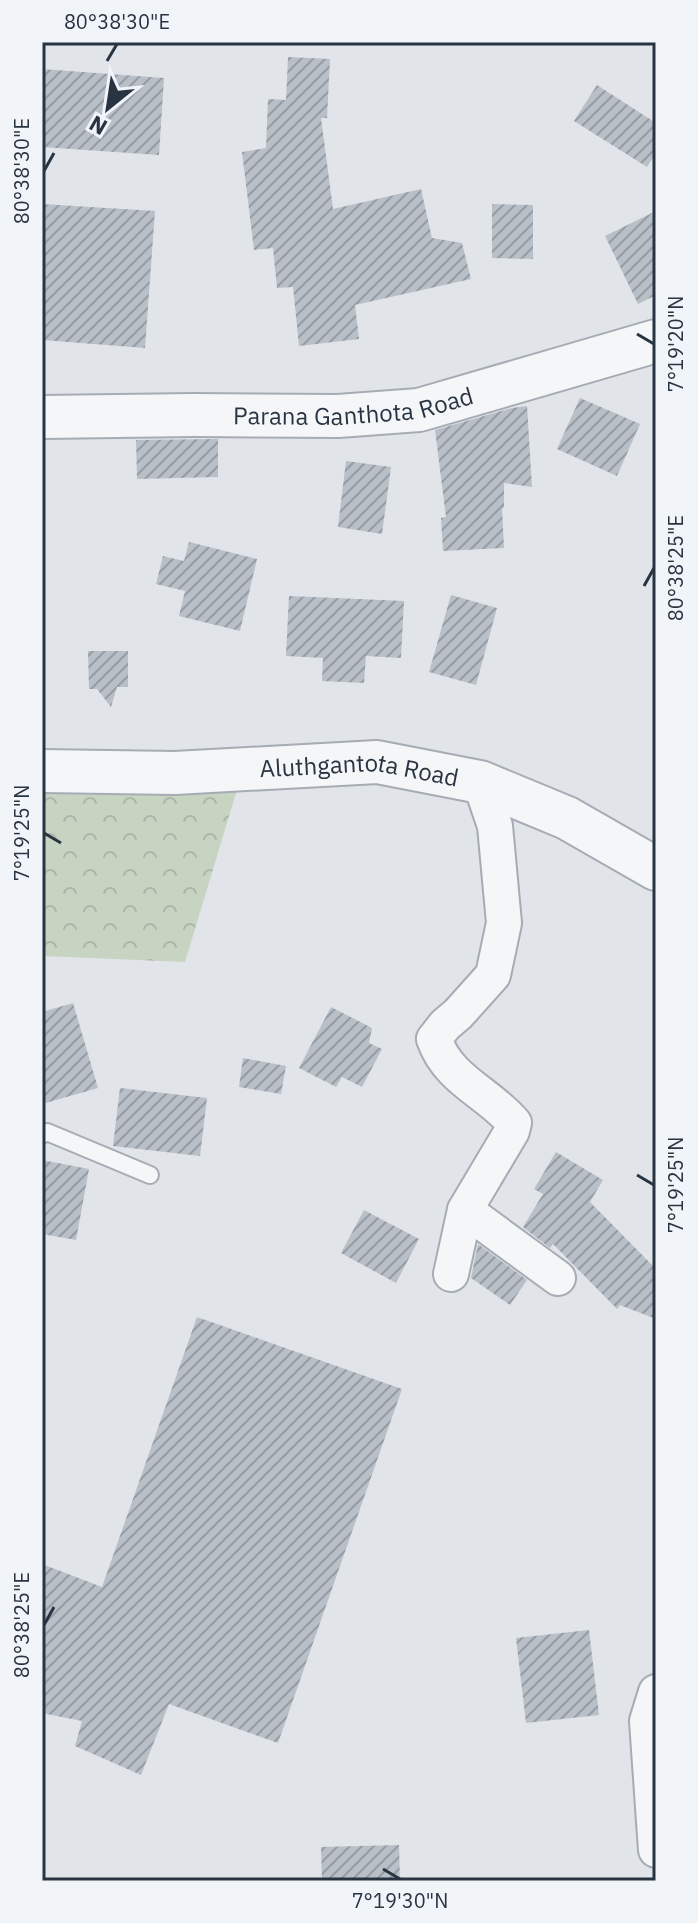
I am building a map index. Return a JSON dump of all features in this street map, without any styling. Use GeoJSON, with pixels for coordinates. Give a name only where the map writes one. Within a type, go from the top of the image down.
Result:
{"type":"FeatureCollection","features":[{"type":"Feature","properties":{"kind":"street","name":"Parana Ganthota Road"},"geometry":{"type":"LineString","coordinates":[[42,417],[338,416],[419,410],[656,341]]}},
{"type":"Feature","properties":{"kind":"street","name":"Aluthgantota Road"},"geometry":{"type":"LineString","coordinates":[[42,771],[175,773],[377,762],[480,782],[567,818],[656,869]]}},
{"type":"Feature","properties":{"kind":"street"},"geometry":{"type":"LineString","coordinates":[[451,1274],[465,1210],[514,1123],[468,1085],[440,1054],[434,1039],[493,975],[504,923],[495,826],[480,782]]}},
{"type":"Feature","properties":{"kind":"street"},"geometry":{"type":"LineString","coordinates":[[465,1210],[558,1278]]}},
{"type":"Feature","properties":{"kind":"street"},"geometry":{"type":"LineString","coordinates":[[656,1692],[647,1721],[656,1850]]}},
{"type":"Feature","properties":{"kind":"lane"},"geometry":{"type":"LineString","coordinates":[[42,1135],[47,1132],[150,1175]]}},
{"type":"Feature","properties":{"kind":"green space"},"geometry":{"type":"Polygon","coordinates":[[[237,790],[185,962],[42,956],[42,793],[237,790]]]}},
{"type":"Feature","properties":{"kind":"building"},"geometry":{"type":"Polygon","coordinates":[[[288,57],[330,59],[327,118],[321,118],[333,209],[421,189],[432,238],[462,243],[471,279],[355,305],[359,339],[299,346],[293,287],[277,288],[273,248],[254,250],[242,152],[266,148],[268,99],[286,100],[288,57]]]}},
{"type":"Feature","properties":{"kind":"building"},"geometry":{"type":"Polygon","coordinates":[[[42,69],[164,78],[159,155],[42,147],[42,69]]]}},
{"type":"Feature","properties":{"kind":"building"},"geometry":{"type":"Polygon","coordinates":[[[597,85],[656,123],[656,153],[647,167],[574,121],[597,85]]]}},
{"type":"Feature","properties":{"kind":"building"},"geometry":{"type":"Polygon","coordinates":[[[42,204],[155,211],[145,348],[42,340],[42,204]]]}},
{"type":"Feature","properties":{"kind":"building"},"geometry":{"type":"Polygon","coordinates":[[[492,204],[533,205],[533,259],[492,258],[492,204]]]}},
{"type":"Feature","properties":{"kind":"building"},"geometry":{"type":"Polygon","coordinates":[[[656,211],[656,295],[638,304],[605,236],[656,211]]]}},
{"type":"Feature","properties":{"kind":"building"},"geometry":{"type":"Polygon","coordinates":[[[580,398],[640,424],[617,476],[557,449],[580,398]]]}},
{"type":"Feature","properties":{"kind":"building"},"geometry":{"type":"Polygon","coordinates":[[[527,406],[532,487],[504,483],[504,548],[443,551],[441,518],[446,517],[435,430],[527,406]]]}},
{"type":"Feature","properties":{"kind":"building"},"geometry":{"type":"Polygon","coordinates":[[[218,439],[218,477],[137,479],[136,440],[218,439]]]}},
{"type":"Feature","properties":{"kind":"building"},"geometry":{"type":"Polygon","coordinates":[[[346,461],[391,467],[382,534],[338,527],[346,461]]]}},
{"type":"Feature","properties":{"kind":"building"},"geometry":{"type":"Polygon","coordinates":[[[189,542],[257,559],[240,631],[179,616],[185,591],[156,584],[163,556],[184,561],[189,542]]]}},
{"type":"Feature","properties":{"kind":"building"},"geometry":{"type":"Polygon","coordinates":[[[451,595],[497,608],[476,685],[429,672],[451,595]]]}},
{"type":"Feature","properties":{"kind":"building"},"geometry":{"type":"Polygon","coordinates":[[[289,596],[404,601],[401,658],[366,656],[364,683],[322,681],[323,658],[286,656],[289,596]]]}},
{"type":"Feature","properties":{"kind":"building"},"geometry":{"type":"Polygon","coordinates":[[[88,651],[128,651],[128,687],[117,687],[111,707],[97,689],[89,689],[88,651]]]}},
{"type":"Feature","properties":{"kind":"building"},"geometry":{"type":"Polygon","coordinates":[[[73,1003],[98,1088],[42,1104],[42,1012],[73,1003]]]}},
{"type":"Feature","properties":{"kind":"building"},"geometry":{"type":"Polygon","coordinates":[[[331,1007],[372,1028],[369,1043],[382,1049],[362,1087],[342,1077],[336,1087],[299,1068],[331,1007]]]}},
{"type":"Feature","properties":{"kind":"building"},"geometry":{"type":"Polygon","coordinates":[[[243,1058],[286,1066],[281,1094],[239,1087],[243,1058]]]}},
{"type":"Feature","properties":{"kind":"building"},"geometry":{"type":"Polygon","coordinates":[[[120,1088],[207,1098],[200,1156],[113,1146],[120,1088]]]}},
{"type":"Feature","properties":{"kind":"building"},"geometry":{"type":"Polygon","coordinates":[[[556,1152],[603,1180],[590,1202],[656,1269],[656,1319],[620,1305],[617,1309],[553,1244],[550,1248],[523,1227],[543,1194],[534,1189],[556,1152]]]}},
{"type":"Feature","properties":{"kind":"building"},"geometry":{"type":"Polygon","coordinates":[[[42,1160],[89,1169],[76,1240],[42,1234],[42,1160]]]}},
{"type":"Feature","properties":{"kind":"building"},"geometry":{"type":"Polygon","coordinates":[[[364,1210],[419,1239],[396,1283],[341,1253],[364,1210]]]}},
{"type":"Feature","properties":{"kind":"building"},"geometry":{"type":"Polygon","coordinates":[[[478,1244],[527,1280],[510,1305],[471,1278],[478,1244]]]}},
{"type":"Feature","properties":{"kind":"building"},"geometry":{"type":"Polygon","coordinates":[[[197,1317],[402,1389],[278,1743],[169,1704],[141,1775],[75,1746],[82,1721],[42,1713],[42,1564],[102,1587],[197,1317]]]}},
{"type":"Feature","properties":{"kind":"building"},"geometry":{"type":"Polygon","coordinates":[[[589,1630],[599,1715],[526,1723],[516,1638],[589,1630]]]}},
{"type":"Feature","properties":{"kind":"building"},"geometry":{"type":"Polygon","coordinates":[[[399,1845],[400,1881],[322,1881],[321,1847],[399,1845]]]}}]}
